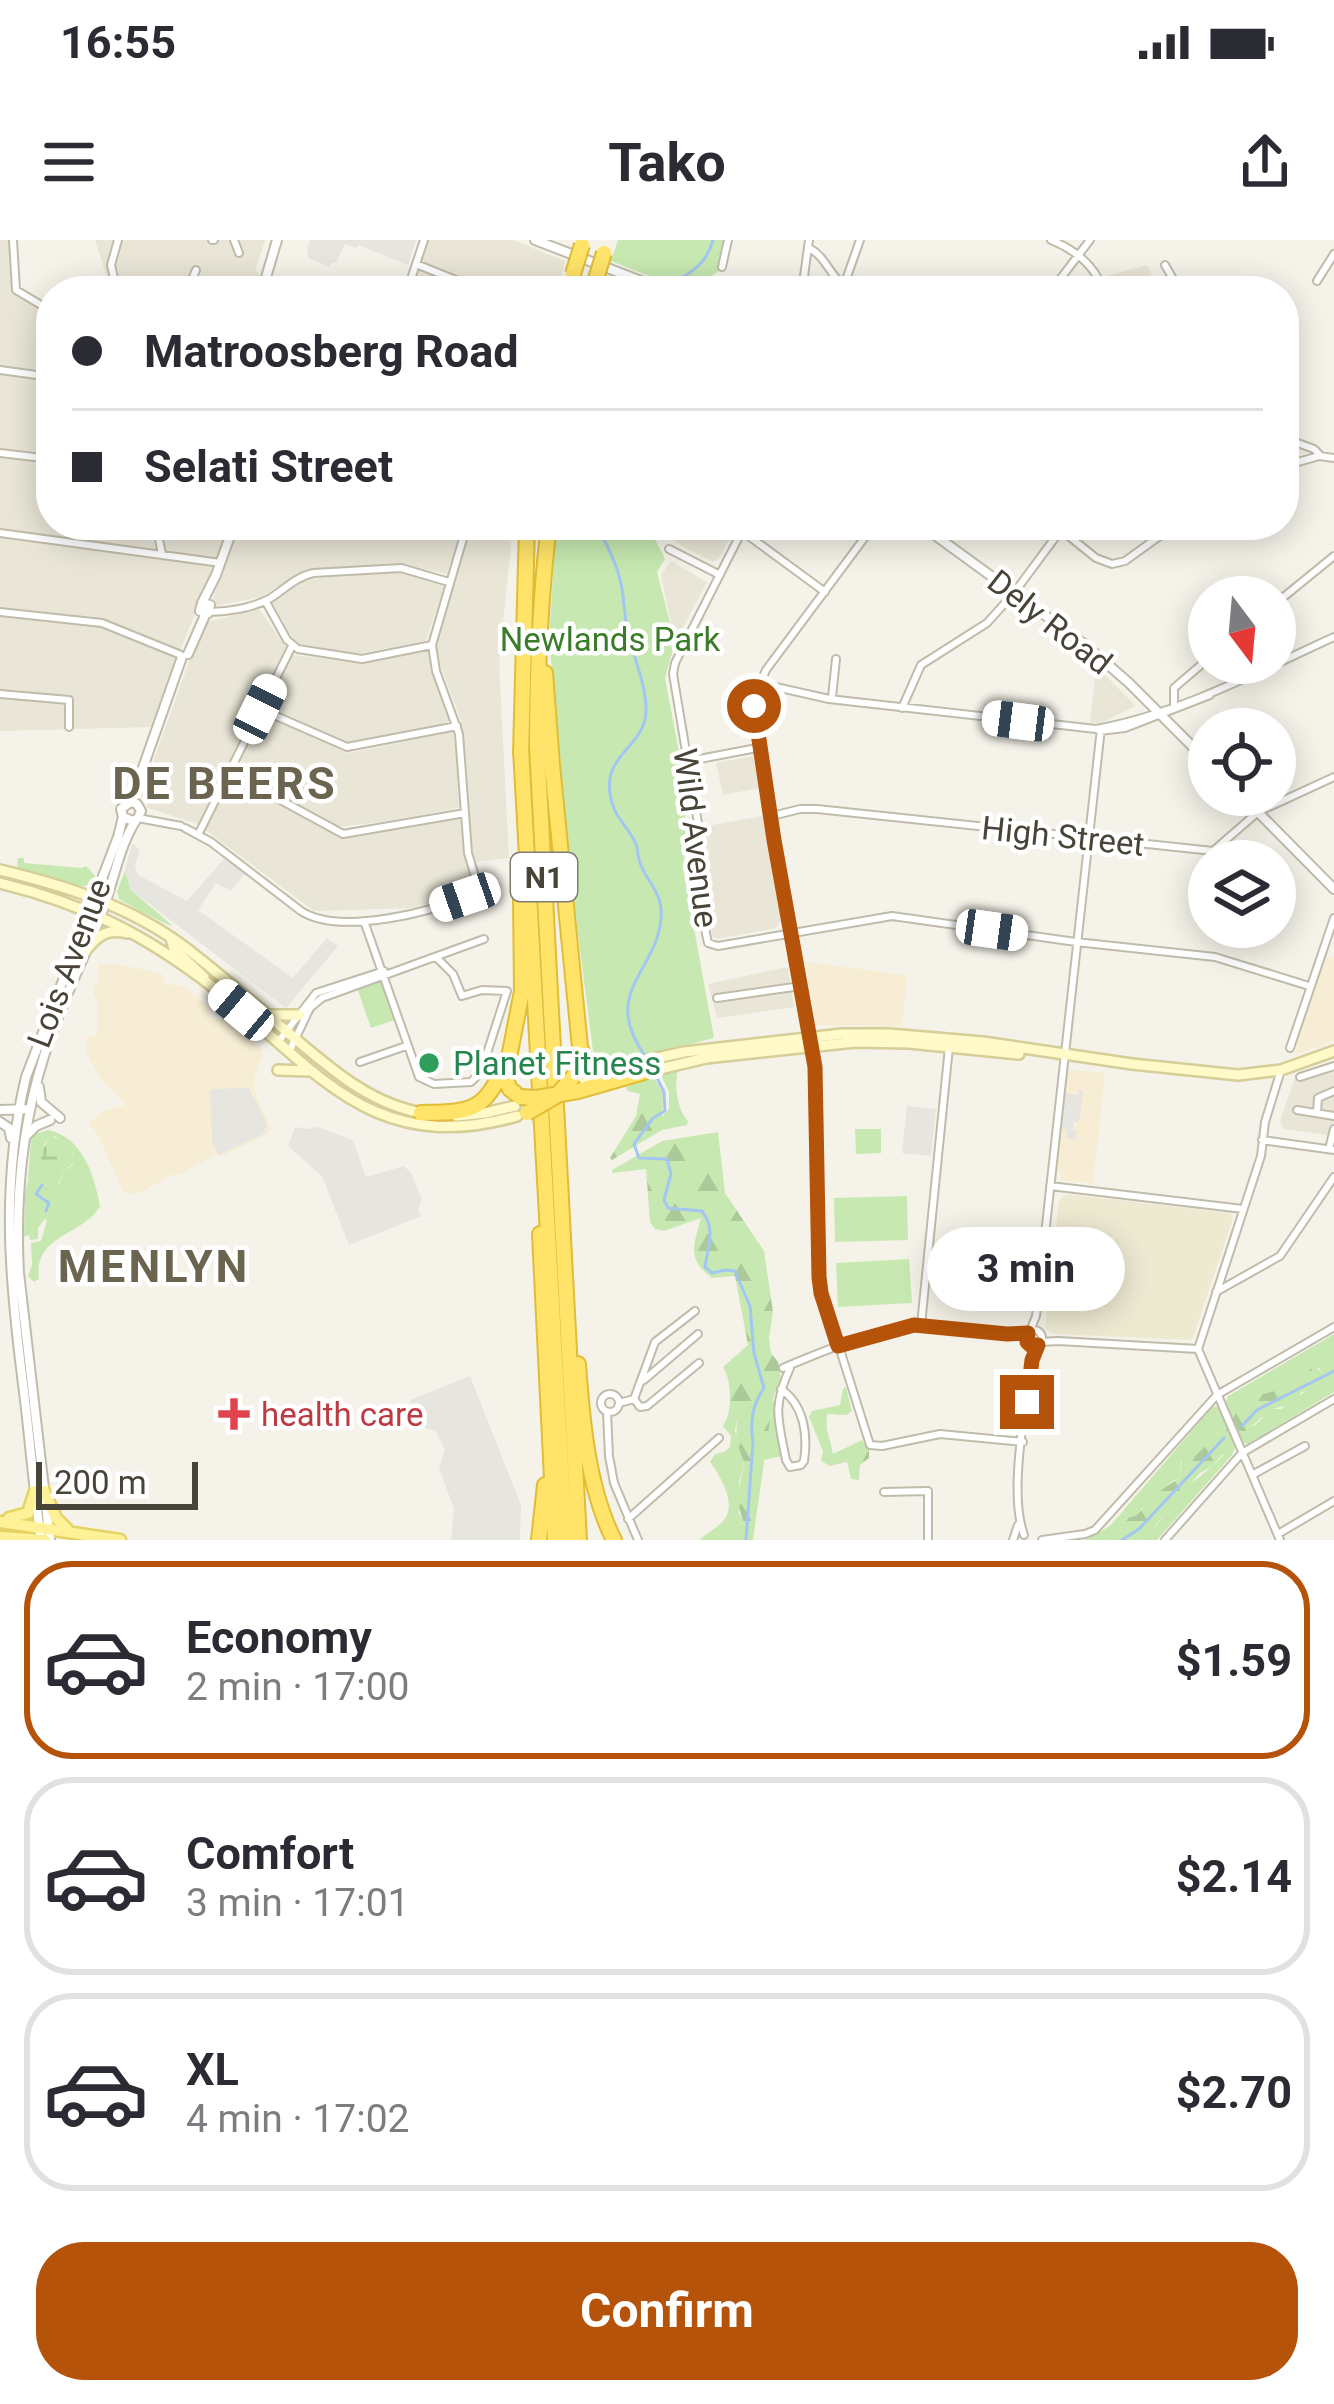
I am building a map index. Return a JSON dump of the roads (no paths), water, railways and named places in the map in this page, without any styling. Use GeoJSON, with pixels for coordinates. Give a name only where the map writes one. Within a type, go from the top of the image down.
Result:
{"type":"FeatureCollection","features":[{"type":"Feature","properties":{"kind":"highway"},"geometry":{"type":"LineString","coordinates":[[573,276],[583,243]]}},
{"type":"Feature","properties":{"kind":"highway"},"geometry":{"type":"LineString","coordinates":[[597,276],[606,247]]}},
{"type":"Feature","properties":{"kind":"highway","name":"N1"},"geometry":{"type":"LineString","coordinates":[[527,540],[521,749],[565,1540]]}},
{"type":"Feature","properties":{"kind":"highway","name":"N1"},"geometry":{"type":"LineString","coordinates":[[548,540],[538,646],[537,746],[578,1540]]}},
{"type":"Feature","properties":{"kind":"highway"},"geometry":{"type":"LineString","coordinates":[[549,540],[547,704],[580,1047],[578,1087]]}},
{"type":"Feature","properties":{"kind":"highway"},"geometry":{"type":"LineString","coordinates":[[521,749],[521,991],[506,1078],[510,1089],[520,1108],[578,1087],[644,1072]]}},
{"type":"Feature","properties":{"kind":"highway"},"geometry":{"type":"LineString","coordinates":[[421,1113],[461,1112],[481,1104],[493,1090],[514,1035]]}},
{"type":"Feature","properties":{"kind":"highway"},"geometry":{"type":"LineString","coordinates":[[580,1047],[589,1070],[602,1076]]}},
{"type":"Feature","properties":{"kind":"highway"},"geometry":{"type":"LineString","coordinates":[[543,1121],[538,1185],[555,1540]]}},
{"type":"Feature","properties":{"kind":"highway"},"geometry":{"type":"LineString","coordinates":[[562,1228],[591,1472],[614,1540]]}},
{"type":"Feature","properties":{"kind":"highway"},"geometry":{"type":"LineString","coordinates":[[539,1540],[548,1440]]}},
{"type":"Feature","properties":{"kind":"main road"},"geometry":{"type":"LineString","coordinates":[[0,870],[100,899],[169,933],[339,1076],[371,1096],[421,1113],[474,1115],[520,1108]]}},
{"type":"Feature","properties":{"kind":"main road"},"geometry":{"type":"LineString","coordinates":[[0,883],[49,895],[143,938],[211,986],[347,1099],[404,1121],[470,1125],[520,1108]]}},
{"type":"Feature","properties":{"kind":"main road"},"geometry":{"type":"LineString","coordinates":[[87,949],[109,931],[143,938]]}},
{"type":"Feature","properties":{"kind":"main road"},"geometry":{"type":"LineString","coordinates":[[169,933],[174,949],[211,986]]}},
{"type":"Feature","properties":{"kind":"main road"},"geometry":{"type":"LineString","coordinates":[[266,1015],[299,1015]]}},
{"type":"Feature","properties":{"kind":"main road"},"geometry":{"type":"LineString","coordinates":[[644,1072],[851,1033],[927,1036],[1238,1075],[1281,1070],[1334,1052]]}},
{"type":"Feature","properties":{"kind":"main road"},"geometry":{"type":"LineString","coordinates":[[578,1087],[684,1052],[811,1041],[1063,1056]]}},
{"type":"Feature","properties":{"kind":"main road"},"geometry":{"type":"LineString","coordinates":[[278,1070],[309,1071]]}},
{"type":"Feature","properties":{"kind":"main road"},"geometry":{"type":"LineString","coordinates":[[0,1520],[28,1513],[40,1491],[72,1532]]}},
{"type":"Feature","properties":{"kind":"main road"},"geometry":{"type":"LineString","coordinates":[[0,1520],[44,1536]]}},
{"type":"Feature","properties":{"kind":"main road"},"geometry":{"type":"LineString","coordinates":[[0,1537],[72,1532],[120,1540]]}},
{"type":"Feature","properties":{"kind":"street"},"geometry":{"type":"LineString","coordinates":[[13,240],[16,290],[36,302]]}},
{"type":"Feature","properties":{"kind":"street"},"geometry":{"type":"LineString","coordinates":[[113,276],[110,265],[118,240]]}},
{"type":"Feature","properties":{"kind":"street"},"geometry":{"type":"LineString","coordinates":[[234,240],[239,253]]}},
{"type":"Feature","properties":{"kind":"street"},"geometry":{"type":"LineString","coordinates":[[266,276],[277,240]]}},
{"type":"Feature","properties":{"kind":"street"},"geometry":{"type":"LineString","coordinates":[[412,276],[424,240]]}},
{"type":"Feature","properties":{"kind":"street"},"geometry":{"type":"LineString","coordinates":[[535,240],[627,276]]}},
{"type":"Feature","properties":{"kind":"street"},"geometry":{"type":"LineString","coordinates":[[722,267],[728,240]]}},
{"type":"Feature","properties":{"kind":"street"},"geometry":{"type":"LineString","coordinates":[[846,276],[860,240]]}},
{"type":"Feature","properties":{"kind":"street"},"geometry":{"type":"LineString","coordinates":[[1051,240],[1078,255],[1097,276]]}},
{"type":"Feature","properties":{"kind":"street"},"geometry":{"type":"LineString","coordinates":[[1062,276],[1090,240]]}},
{"type":"Feature","properties":{"kind":"street"},"geometry":{"type":"LineString","coordinates":[[809,244],[834,276]]}},
{"type":"Feature","properties":{"kind":"street"},"geometry":{"type":"LineString","coordinates":[[804,276],[809,244]]}},
{"type":"Feature","properties":{"kind":"street"},"geometry":{"type":"LineString","coordinates":[[1317,281],[1334,254]]}},
{"type":"Feature","properties":{"kind":"street"},"geometry":{"type":"LineString","coordinates":[[416,264],[446,276]]}},
{"type":"Feature","properties":{"kind":"street"},"geometry":{"type":"LineString","coordinates":[[1165,266],[1171,276]]}},
{"type":"Feature","properties":{"kind":"street"},"geometry":{"type":"LineString","coordinates":[[193,276],[196,270]]}},
{"type":"Feature","properties":{"kind":"street"},"geometry":{"type":"LineString","coordinates":[[0,370],[36,374]]}},
{"type":"Feature","properties":{"kind":"street"},"geometry":{"type":"LineString","coordinates":[[1299,444],[1321,456]]}},
{"type":"Feature","properties":{"kind":"street"},"geometry":{"type":"LineString","coordinates":[[0,453],[36,457]]}},
{"type":"Feature","properties":{"kind":"street"},"geometry":{"type":"LineString","coordinates":[[1299,462],[1334,458]]}},
{"type":"Feature","properties":{"kind":"street"},"geometry":{"type":"LineString","coordinates":[[0,533],[36,538]]}},
{"type":"Feature","properties":{"kind":"street"},"geometry":{"type":"LineString","coordinates":[[54,540],[221,563]]}},
{"type":"Feature","properties":{"kind":"street"},"geometry":{"type":"LineString","coordinates":[[159,540],[162,554]]}},
{"type":"Feature","properties":{"kind":"street","name":"Lois Avenue"},"geometry":{"type":"LineString","coordinates":[[30,1402],[8,1252],[7,1197],[17,1113],[37,1046],[136,810],[147,758],[229,540]]}},
{"type":"Feature","properties":{"kind":"street"},"geometry":{"type":"LineString","coordinates":[[123,817],[130,821],[136,810],[199,833],[309,917],[322,920],[364,921],[420,912],[476,890],[468,853],[458,726],[436,671],[432,645],[462,540]]}},
{"type":"Feature","properties":{"kind":"street","name":"Wild Avenue"},"geometry":{"type":"LineString","coordinates":[[737,540],[674,669],[699,829],[695,885],[705,938],[711,945],[791,933]]}},
{"type":"Feature","properties":{"kind":"street"},"geometry":{"type":"LineString","coordinates":[[758,540],[825,592]]}},
{"type":"Feature","properties":{"kind":"street"},"geometry":{"type":"LineString","coordinates":[[863,540],[758,683],[754,706],[811,1041],[821,1293],[867,1441],[877,1447],[948,1434],[1022,1442]]}},
{"type":"Feature","properties":{"kind":"street","name":"Dely Road"},"geometry":{"type":"LineString","coordinates":[[942,540],[1072,634],[1188,740]]}},
{"type":"Feature","properties":{"kind":"street"},"geometry":{"type":"LineString","coordinates":[[902,708],[921,665],[987,622],[1014,593],[1050,540]]}},
{"type":"Feature","properties":{"kind":"street"},"geometry":{"type":"LineString","coordinates":[[1073,540],[1100,561],[1112,564],[1158,540]]}},
{"type":"Feature","properties":{"kind":"street"},"geometry":{"type":"LineString","coordinates":[[669,549],[720,575]]}},
{"type":"Feature","properties":{"kind":"street"},"geometry":{"type":"LineString","coordinates":[[1296,587],[1334,556]]}},
{"type":"Feature","properties":{"kind":"street"},"geometry":{"type":"LineString","coordinates":[[206,608],[266,601],[299,577],[313,573],[401,568],[449,582]]}},
{"type":"Feature","properties":{"kind":"street"},"geometry":{"type":"LineString","coordinates":[[266,601],[292,646]]}},
{"type":"Feature","properties":{"kind":"street"},"geometry":{"type":"LineString","coordinates":[[0,611],[102,623],[184,654]]}},
{"type":"Feature","properties":{"kind":"street"},"geometry":{"type":"LineString","coordinates":[[758,683],[832,699],[1118,730],[1334,637]]}},
{"type":"Feature","properties":{"kind":"street"},"geometry":{"type":"LineString","coordinates":[[292,646],[362,658],[432,645]]}},
{"type":"Feature","properties":{"kind":"street"},"geometry":{"type":"LineString","coordinates":[[199,833],[292,646]]}},
{"type":"Feature","properties":{"kind":"street"},"geometry":{"type":"LineString","coordinates":[[832,699],[836,659]]}},
{"type":"Feature","properties":{"kind":"street"},"geometry":{"type":"LineString","coordinates":[[1175,708],[1174,688],[1188,676]]}},
{"type":"Feature","properties":{"kind":"street"},"geometry":{"type":"LineString","coordinates":[[0,694],[70,700],[69,727]]}},
{"type":"Feature","properties":{"kind":"street"},"geometry":{"type":"LineString","coordinates":[[260,709],[347,747],[458,726]]}},
{"type":"Feature","properties":{"kind":"street"},"geometry":{"type":"LineString","coordinates":[[1099,730],[1022,1442],[1018,1538],[1085,1534],[1101,1526],[1217,1395],[1334,1327]]}},
{"type":"Feature","properties":{"kind":"street"},"geometry":{"type":"LineString","coordinates":[[688,762],[762,747]]}},
{"type":"Feature","properties":{"kind":"street"},"geometry":{"type":"LineString","coordinates":[[229,772],[347,835],[465,813]]}},
{"type":"Feature","properties":{"kind":"street","name":"High Street"},"geometry":{"type":"LineString","coordinates":[[1296,794],[1334,777]]}},
{"type":"Feature","properties":{"kind":"street","name":"Lois Avenue"},"geometry":{"type":"LineString","coordinates":[[100,899],[122,806],[136,810]]}},
{"type":"Feature","properties":{"kind":"street","name":"High Street"},"geometry":{"type":"LineString","coordinates":[[772,816],[818,809],[1213,851],[1253,816]]}},
{"type":"Feature","properties":{"kind":"street"},"geometry":{"type":"LineString","coordinates":[[1262,816],[1334,889]]}},
{"type":"Feature","properties":{"kind":"street","name":"Lois Avenue"},"geometry":{"type":"LineString","coordinates":[[44,1536],[17,1239],[25,1137],[39,1074],[87,949],[95,913]]}},
{"type":"Feature","properties":{"kind":"street"},"geometry":{"type":"LineString","coordinates":[[791,933],[892,916],[1223,958],[1310,986]]}},
{"type":"Feature","properties":{"kind":"street"},"geometry":{"type":"LineString","coordinates":[[1290,1048],[1334,918]]}},
{"type":"Feature","properties":{"kind":"street"},"geometry":{"type":"LineString","coordinates":[[364,921],[418,1077],[434,1084],[475,1081],[507,991],[482,990],[462,996],[453,974],[436,957]]}},
{"type":"Feature","properties":{"kind":"street"},"geometry":{"type":"LineString","coordinates":[[278,1042],[312,996],[322,990],[484,939]]}},
{"type":"Feature","properties":{"kind":"street"},"geometry":{"type":"LineString","coordinates":[[289,1052],[318,1000],[381,974]]}},
{"type":"Feature","properties":{"kind":"street"},"geometry":{"type":"LineString","coordinates":[[717,998],[801,986]]}},
{"type":"Feature","properties":{"kind":"street"},"geometry":{"type":"LineString","coordinates":[[359,1062],[406,1046]]}},
{"type":"Feature","properties":{"kind":"street"},"geometry":{"type":"LineString","coordinates":[[921,1325],[949,1047]]}},
{"type":"Feature","properties":{"kind":"street"},"geometry":{"type":"LineString","coordinates":[[1300,1077],[1334,1066]]}},
{"type":"Feature","properties":{"kind":"street"},"geometry":{"type":"LineString","coordinates":[[1281,1070],[1261,1156],[1198,1348],[1279,1537],[1334,1501]]}},
{"type":"Feature","properties":{"kind":"street"},"geometry":{"type":"LineString","coordinates":[[25,1137],[55,1119],[41,1102],[39,1074]]}},
{"type":"Feature","properties":{"kind":"street"},"geometry":{"type":"LineString","coordinates":[[1317,1113],[1318,1098],[1334,1091]]}},
{"type":"Feature","properties":{"kind":"street"},"geometry":{"type":"LineString","coordinates":[[1297,1110],[1334,1115]]}},
{"type":"Feature","properties":{"kind":"street"},"geometry":{"type":"LineString","coordinates":[[13,1145],[0,1117],[29,1113]]}},
{"type":"Feature","properties":{"kind":"street"},"geometry":{"type":"LineString","coordinates":[[1262,1140],[1331,1150],[1334,1129]]}},
{"type":"Feature","properties":{"kind":"street"},"geometry":{"type":"LineString","coordinates":[[1216,1292],[1280,1256],[1334,1177]]}},
{"type":"Feature","properties":{"kind":"street"},"geometry":{"type":"LineString","coordinates":[[1050,1186],[1243,1209]]}},
{"type":"Feature","properties":{"kind":"street"},"geometry":{"type":"LineString","coordinates":[[634,1400],[655,1342],[695,1311]]}},
{"type":"Feature","properties":{"kind":"street"},"geometry":{"type":"LineString","coordinates":[[781,1390],[795,1400],[802,1422],[804,1461],[794,1467],[786,1460],[776,1404],[787,1366],[838,1346],[921,1325],[1058,1340],[1198,1348]]}},
{"type":"Feature","properties":{"kind":"street"},"geometry":{"type":"LineString","coordinates":[[641,1382],[698,1334]]}},
{"type":"Feature","properties":{"kind":"street"},"geometry":{"type":"LineString","coordinates":[[634,1400],[647,1406],[699,1364]]}},
{"type":"Feature","properties":{"kind":"street"},"geometry":{"type":"LineString","coordinates":[[610,1412],[600,1403],[604,1396],[613,1394],[619,1403]]}},
{"type":"Feature","properties":{"kind":"street"},"geometry":{"type":"LineString","coordinates":[[1165,1540],[1242,1453],[1334,1399]]}},
{"type":"Feature","properties":{"kind":"street"},"geometry":{"type":"LineString","coordinates":[[634,1400],[619,1403],[610,1412],[610,1466],[638,1540]]}},
{"type":"Feature","properties":{"kind":"street"},"geometry":{"type":"LineString","coordinates":[[628,1519],[719,1438]]}},
{"type":"Feature","properties":{"kind":"street"},"geometry":{"type":"LineString","coordinates":[[1252,1474],[1305,1446]]}},
{"type":"Feature","properties":{"kind":"street"},"geometry":{"type":"LineString","coordinates":[[884,1492],[928,1491],[928,1540]]}},
{"type":"Feature","properties":{"kind":"waterway"},"geometry":{"type":"LineString","coordinates":[[684,276],[699,265],[713,240]]}},
{"type":"Feature","properties":{"kind":"waterway"},"geometry":{"type":"LineString","coordinates":[[605,540],[621,583],[646,702],[644,724],[610,780],[614,809],[636,844],[661,908],[657,937],[629,998],[633,1034],[645,1056]]}},
{"type":"Feature","properties":{"kind":"waterway"},"geometry":{"type":"LineString","coordinates":[[657,1078],[665,1111],[653,1118],[634,1144],[639,1158],[667,1159],[671,1174],[664,1200],[668,1208],[702,1211],[710,1231],[705,1267],[712,1273],[735,1271],[750,1306],[754,1353],[764,1388],[752,1421],[746,1540]]}},
{"type":"Feature","properties":{"kind":"waterway"},"geometry":{"type":"LineString","coordinates":[[42,1185],[36,1194],[49,1203],[46,1211]]}},
{"type":"Feature","properties":{"kind":"waterway"},"geometry":{"type":"LineString","coordinates":[[1242,1426],[1257,1410],[1334,1371]]}},
{"type":"Feature","properties":{"kind":"waterway"},"geometry":{"type":"LineString","coordinates":[[1122,1540],[1139,1529],[1224,1438]]}},
{"type":"Feature","properties":{"kind":"place","name":"Planet Fitness"},"geometry":{"type":"Point","coordinates":[429,1063]}},
{"type":"Feature","properties":{"kind":"place","name":"health care"},"geometry":{"type":"Point","coordinates":[234,1414]}},
{"type":"Feature","properties":{"kind":"district","name":"DE BEERS"},"geometry":{"type":"Point","coordinates":[225,783]}},
{"type":"Feature","properties":{"kind":"district","name":"MENLYN"},"geometry":{"type":"Point","coordinates":[154,1266]}},
{"type":"Feature","properties":{"kind":"park label","name":"Newlands Park"},"geometry":{"type":"Point","coordinates":[610,639]}}]}
